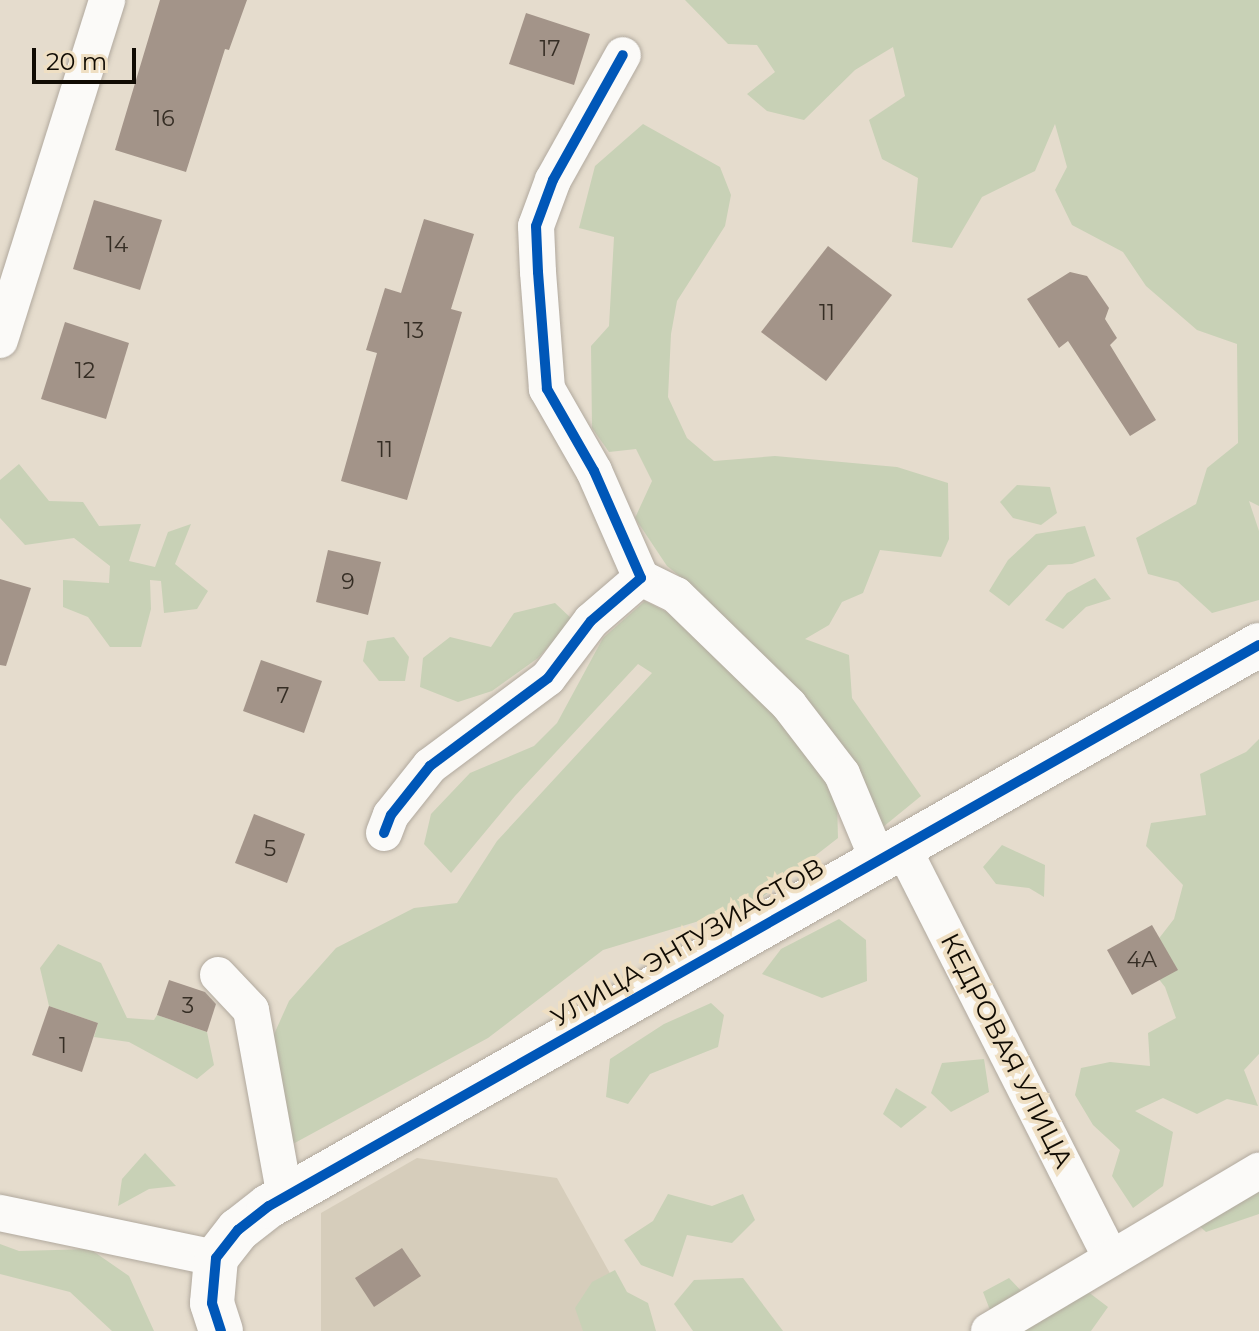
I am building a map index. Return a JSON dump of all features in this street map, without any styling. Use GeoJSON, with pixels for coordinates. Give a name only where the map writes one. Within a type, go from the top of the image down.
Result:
{"type":"FeatureCollection","features":[{"type":"Feature","properties":{"kind":"street"},"geometry":{"type":"LineString","coordinates":[[0,340],[107,0]]}},
{"type":"Feature","properties":{"kind":"street"},"geometry":{"type":"LineString","coordinates":[[384,833],[391,815],[430,766],[548,678],[591,621],[641,578],[594,471],[547,389],[536,226],[553,180],[623,55]]}},
{"type":"Feature","properties":{"kind":"street","name":"КЕДРОВАЯ УЛИЦА"},"geometry":{"type":"LineString","coordinates":[[641,578],[676,595],[789,705],[842,774],[890,853],[1110,1256]]}},
{"type":"Feature","properties":{"kind":"street","name":"УЛИЦА ЭНТУЗИАСТОВ"},"geometry":{"type":"LineString","coordinates":[[216,1258],[238,1230],[285,1197],[1259,645]]}},
{"type":"Feature","properties":{"kind":"street"},"geometry":{"type":"LineString","coordinates":[[218,975],[251,1010],[285,1197]]}},
{"type":"Feature","properties":{"kind":"street"},"geometry":{"type":"LineString","coordinates":[[989,1331],[1110,1256],[1259,1171]]}},
{"type":"Feature","properties":{"kind":"street"},"geometry":{"type":"LineString","coordinates":[[0,1213],[216,1258],[212,1303],[221,1331]]}},
{"type":"Feature","properties":{"kind":"shaded area"},"geometry":{"type":"Polygon","coordinates":[[[417,1158],[557,1178],[642,1331],[321,1331],[321,1213],[417,1158]]]}},
{"type":"Feature","properties":{"kind":"green space"},"geometry":{"type":"Polygon","coordinates":[[[685,0],[1259,0],[1259,506],[1249,501],[1259,531],[1259,600],[1212,613],[1178,582],[1148,574],[1136,538],[1196,504],[1207,468],[1238,443],[1237,344],[1197,330],[1146,286],[1123,252],[1072,225],[1055,190],[1067,167],[1055,124],[1035,171],[982,197],[952,248],[912,242],[918,178],[882,159],[869,120],[905,96],[893,47],[855,70],[804,120],[767,111],[747,94],[775,72],[757,45],[728,44],[685,0]]]}},
{"type":"Feature","properties":{"kind":"green space"},"geometry":{"type":"Polygon","coordinates":[[[643,124],[720,167],[731,195],[725,226],[677,301],[671,334],[668,397],[687,438],[714,461],[775,456],[897,467],[948,483],[949,539],[941,557],[880,550],[863,593],[842,602],[829,625],[805,639],[849,655],[852,698],[921,796],[883,827],[836,765],[838,838],[752,905],[603,950],[488,1038],[291,1145],[266,1052],[289,1001],[336,948],[414,908],[457,903],[497,841],[652,673],[638,664],[515,796],[451,873],[424,844],[431,814],[470,773],[534,746],[557,723],[603,638],[645,601],[714,636],[692,586],[667,566],[635,518],[652,481],[636,449],[609,452],[592,428],[591,346],[609,326],[614,237],[579,228],[595,166],[643,124]]]}},
{"type":"Feature","properties":{"kind":"green space"},"geometry":{"type":"Polygon","coordinates":[[[19,464],[49,501],[83,502],[99,526],[141,524],[129,561],[155,567],[168,532],[191,524],[175,564],[208,591],[197,609],[164,613],[161,581],[150,580],[151,609],[141,647],[110,647],[88,617],[63,607],[63,580],[109,583],[110,566],[74,538],[25,545],[0,518],[0,480],[19,464]]]}},
{"type":"Feature","properties":{"kind":"green space"},"geometry":{"type":"Polygon","coordinates":[[[1017,485],[1050,487],[1057,513],[1041,525],[1013,518],[1000,502],[1017,485]]]}},
{"type":"Feature","properties":{"kind":"green space"},"geometry":{"type":"Polygon","coordinates":[[[1085,526],[1095,556],[1072,564],[1048,565],[1009,606],[989,591],[1008,560],[1036,534],[1085,526]]]}},
{"type":"Feature","properties":{"kind":"green space"},"geometry":{"type":"Polygon","coordinates":[[[1095,578],[1111,599],[1086,607],[1063,629],[1045,620],[1067,593],[1095,578]]]}},
{"type":"Feature","properties":{"kind":"green space"},"geometry":{"type":"Polygon","coordinates":[[[555,603],[573,620],[538,658],[492,691],[458,702],[420,687],[423,658],[450,637],[491,647],[514,613],[555,603]]]}},
{"type":"Feature","properties":{"kind":"green space"},"geometry":{"type":"Polygon","coordinates":[[[394,637],[409,657],[405,681],[379,681],[363,661],[367,641],[394,637]]]}},
{"type":"Feature","properties":{"kind":"green space"},"geometry":{"type":"Polygon","coordinates":[[[1259,739],[1259,1054],[1244,1070],[1258,1106],[1227,1099],[1197,1114],[1163,1098],[1135,1111],[1173,1132],[1163,1186],[1133,1208],[1112,1176],[1120,1150],[1093,1125],[1075,1095],[1081,1068],[1110,1062],[1150,1066],[1148,1033],[1176,1018],[1165,987],[1143,959],[1174,919],[1183,885],[1146,846],[1151,823],[1206,815],[1200,774],[1246,752],[1259,739]]]}},
{"type":"Feature","properties":{"kind":"green space"},"geometry":{"type":"Polygon","coordinates":[[[1002,845],[1045,865],[1044,897],[1029,888],[996,884],[983,867],[1002,845]]]}},
{"type":"Feature","properties":{"kind":"green space"},"geometry":{"type":"Polygon","coordinates":[[[839,919],[866,940],[867,981],[822,998],[762,974],[781,949],[839,919]]]}},
{"type":"Feature","properties":{"kind":"green space"},"geometry":{"type":"Polygon","coordinates":[[[58,944],[101,963],[127,1018],[154,1020],[157,1015],[207,1032],[214,1065],[197,1079],[129,1042],[94,1037],[98,1023],[49,1006],[40,968],[58,944]]]}},
{"type":"Feature","properties":{"kind":"green space"},"geometry":{"type":"Polygon","coordinates":[[[711,1003],[724,1015],[718,1047],[650,1074],[628,1104],[606,1097],[610,1059],[664,1024],[711,1003]]]}},
{"type":"Feature","properties":{"kind":"green space"},"geometry":{"type":"Polygon","coordinates":[[[984,1059],[989,1092],[951,1112],[931,1093],[942,1063],[984,1059]]]}},
{"type":"Feature","properties":{"kind":"green space"},"geometry":{"type":"Polygon","coordinates":[[[896,1088],[927,1107],[901,1128],[883,1114],[896,1088]]]}},
{"type":"Feature","properties":{"kind":"green space"},"geometry":{"type":"Polygon","coordinates":[[[145,1153],[176,1186],[149,1189],[118,1206],[122,1179],[145,1153]]]}},
{"type":"Feature","properties":{"kind":"green space"},"geometry":{"type":"Polygon","coordinates":[[[1259,1189],[1259,1214],[1206,1232],[1195,1222],[1259,1189]]]}},
{"type":"Feature","properties":{"kind":"green space"},"geometry":{"type":"Polygon","coordinates":[[[668,1194],[712,1206],[743,1194],[755,1220],[732,1243],[687,1235],[673,1277],[641,1265],[624,1240],[653,1221],[668,1194]]]}},
{"type":"Feature","properties":{"kind":"green space"},"geometry":{"type":"Polygon","coordinates":[[[0,1244],[19,1251],[90,1249],[129,1276],[154,1331],[112,1331],[70,1292],[0,1274],[0,1244]]]}},
{"type":"Feature","properties":{"kind":"green space"},"geometry":{"type":"Polygon","coordinates":[[[615,1270],[627,1292],[648,1303],[656,1331],[583,1331],[575,1308],[592,1282],[615,1270]]]}},
{"type":"Feature","properties":{"kind":"green space"},"geometry":{"type":"Polygon","coordinates":[[[743,1278],[783,1331],[693,1331],[674,1304],[694,1280],[743,1278]]]}},
{"type":"Feature","properties":{"kind":"green space"},"geometry":{"type":"Polygon","coordinates":[[[1009,1278],[1025,1295],[1083,1288],[1108,1307],[1091,1331],[1012,1331],[990,1310],[983,1292],[1009,1278]]]}},
{"type":"Feature","properties":{"kind":"building"},"geometry":{"type":"Polygon","coordinates":[[[160,0],[247,0],[229,50],[225,49],[186,172],[115,150],[160,0]]]}},
{"type":"Feature","properties":{"kind":"building"},"geometry":{"type":"Polygon","coordinates":[[[526,13],[590,34],[574,85],[509,64],[526,13]]]}},
{"type":"Feature","properties":{"kind":"building"},"geometry":{"type":"Polygon","coordinates":[[[94,200],[162,220],[140,290],[73,269],[94,200]]]}},
{"type":"Feature","properties":{"kind":"building"},"geometry":{"type":"Polygon","coordinates":[[[424,219],[474,234],[451,309],[462,312],[407,500],[341,481],[377,353],[366,350],[385,288],[401,293],[424,219]]]}},
{"type":"Feature","properties":{"kind":"building"},"geometry":{"type":"Polygon","coordinates":[[[828,246],[892,295],[826,381],[761,332],[828,246]]]}},
{"type":"Feature","properties":{"kind":"building"},"geometry":{"type":"Polygon","coordinates":[[[1070,272],[1087,276],[1109,308],[1105,319],[1117,338],[1110,345],[1156,420],[1130,436],[1068,341],[1059,348],[1027,299],[1070,272]]]}},
{"type":"Feature","properties":{"kind":"building"},"geometry":{"type":"Polygon","coordinates":[[[65,322],[129,343],[106,419],[41,399],[65,322]]]}},
{"type":"Feature","properties":{"kind":"building"},"geometry":{"type":"Polygon","coordinates":[[[328,550],[381,562],[368,615],[316,602],[328,550]]]}},
{"type":"Feature","properties":{"kind":"building"},"geometry":{"type":"Polygon","coordinates":[[[0,579],[31,588],[6,666],[0,665],[0,579]]]}},
{"type":"Feature","properties":{"kind":"building"},"geometry":{"type":"Polygon","coordinates":[[[261,660],[322,681],[304,733],[243,711],[261,660]]]}},
{"type":"Feature","properties":{"kind":"building"},"geometry":{"type":"Polygon","coordinates":[[[254,814],[305,834],[287,883],[235,863],[254,814]]]}},
{"type":"Feature","properties":{"kind":"building"},"geometry":{"type":"Polygon","coordinates":[[[1152,925],[1178,970],[1132,995],[1107,950],[1152,925]]]}},
{"type":"Feature","properties":{"kind":"building"},"geometry":{"type":"Polygon","coordinates":[[[169,980],[205,992],[216,1004],[207,1032],[157,1015],[169,980]]]}},
{"type":"Feature","properties":{"kind":"building"},"geometry":{"type":"Polygon","coordinates":[[[49,1006],[98,1023],[82,1072],[32,1055],[49,1006]]]}},
{"type":"Feature","properties":{"kind":"building"},"geometry":{"type":"Polygon","coordinates":[[[402,1248],[421,1276],[374,1307],[355,1278],[402,1248]]]}},
{"type":"Feature","properties":{"kind":"cycle path"},"geometry":{"type":"LineString","coordinates":[[384,833],[391,815],[430,766],[548,678],[591,621],[641,578],[594,471],[547,389],[536,226],[553,180],[623,55]]}},
{"type":"Feature","properties":{"kind":"cycle path"},"geometry":{"type":"LineString","coordinates":[[221,1331],[212,1303],[216,1258],[238,1230],[269,1206],[1259,645]]}}]}
